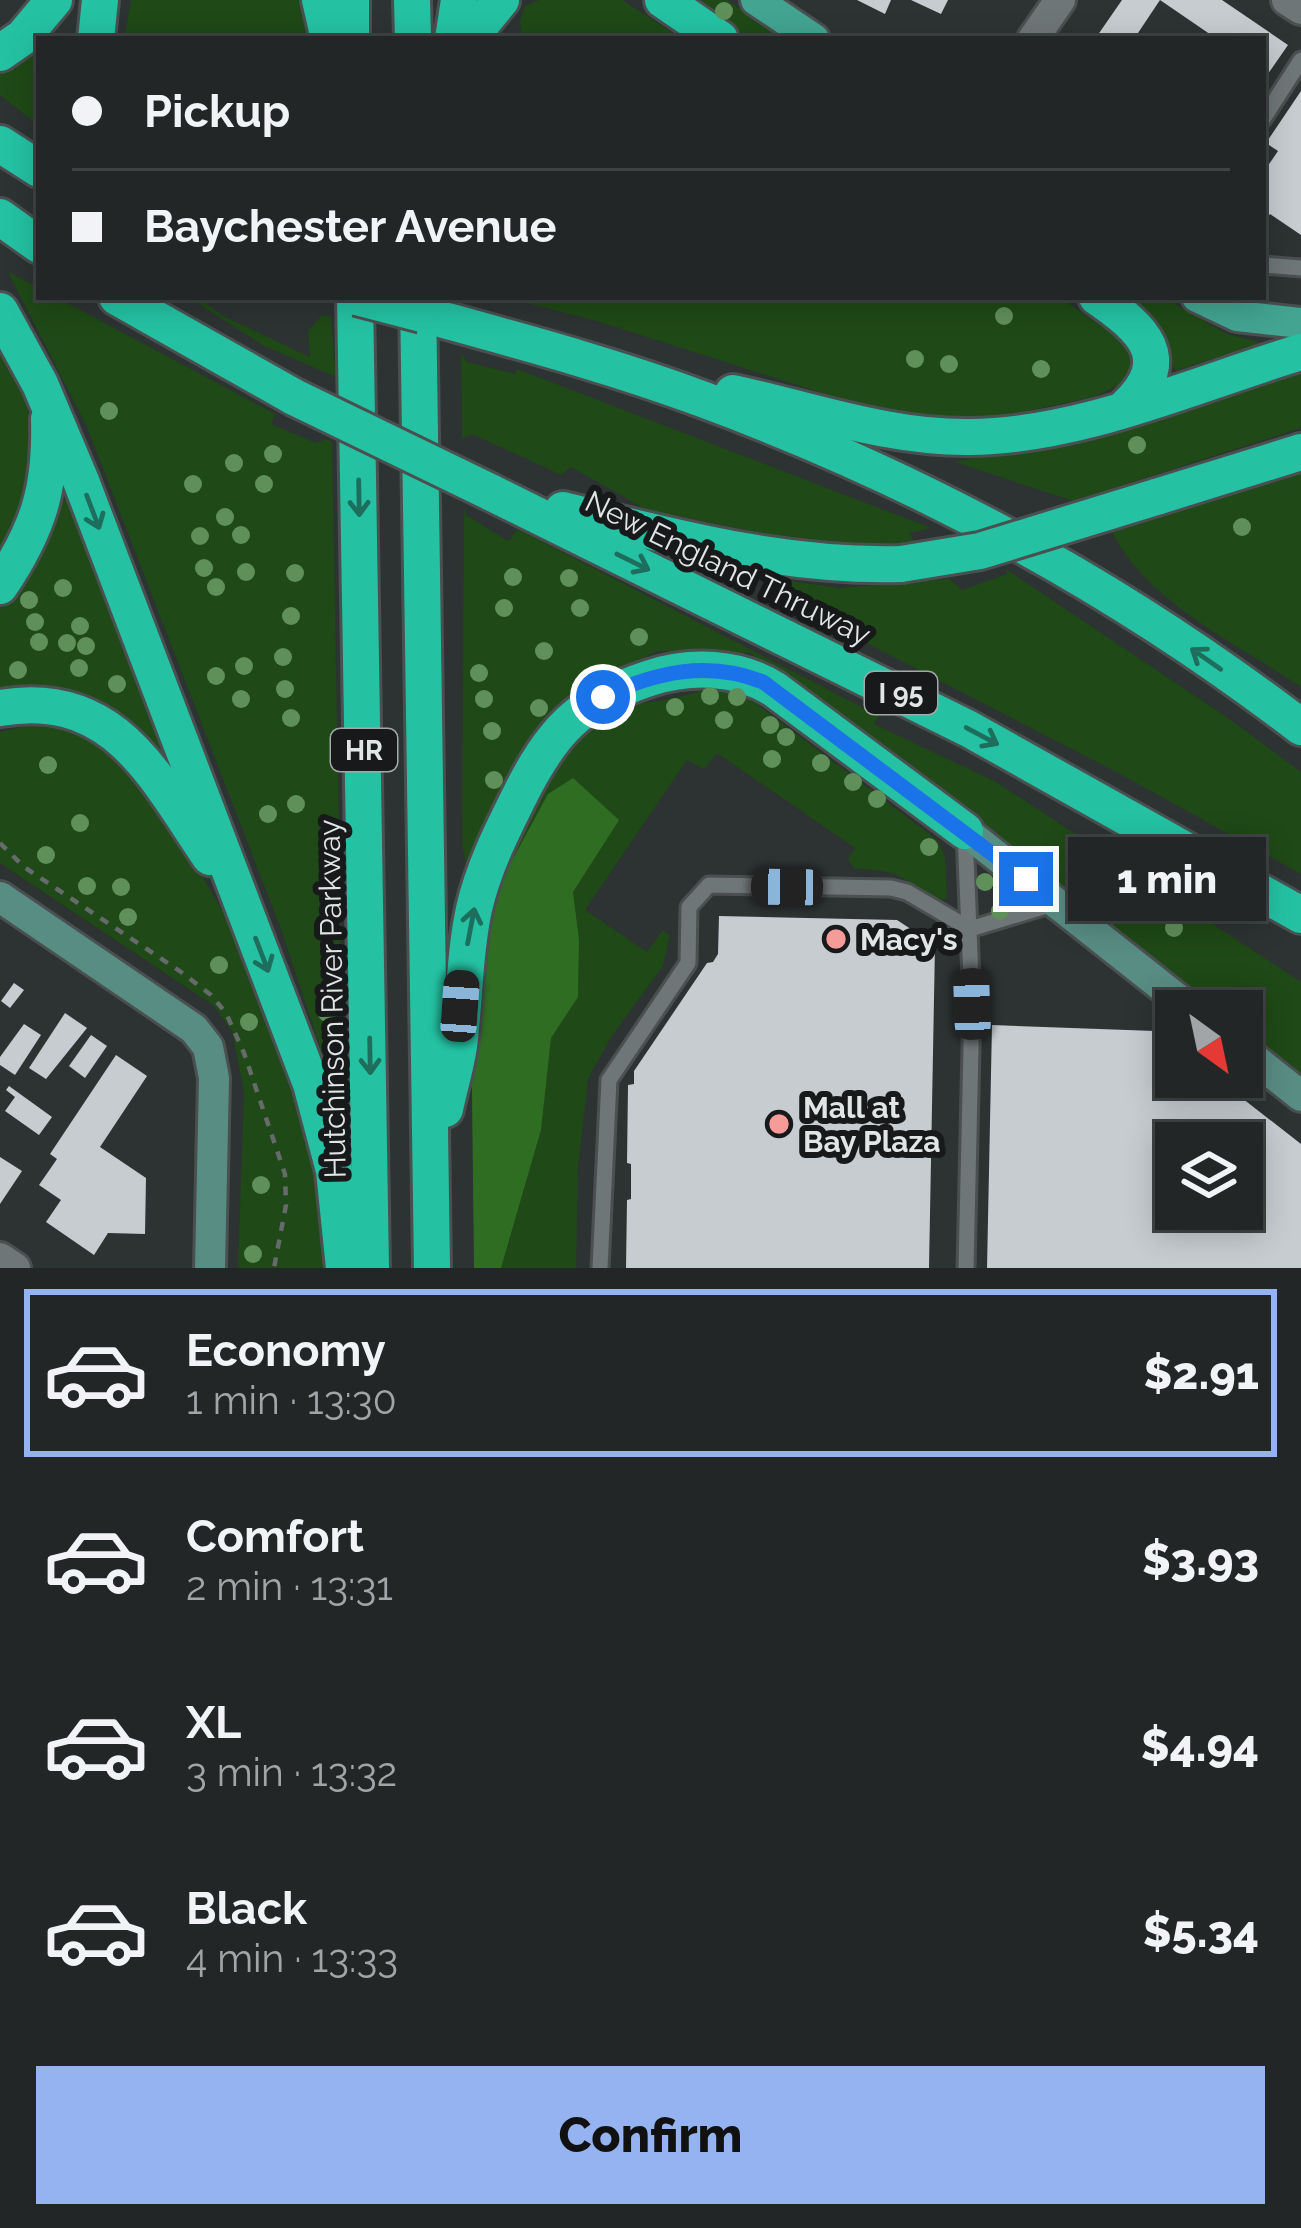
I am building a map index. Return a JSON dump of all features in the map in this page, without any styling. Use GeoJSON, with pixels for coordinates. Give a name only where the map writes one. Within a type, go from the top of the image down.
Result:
{"type":"FeatureCollection","features":[{"type":"Feature","properties":{"kind":"highway"},"geometry":{"type":"LineString","coordinates":[[0,53],[23,38],[54,0]]}},
{"type":"Feature","properties":{"kind":"highway"},"geometry":{"type":"LineString","coordinates":[[96,36],[100,0]]}},
{"type":"Feature","properties":{"kind":"highway"},"geometry":{"type":"LineString","coordinates":[[320,0],[327,36]]}},
{"type":"Feature","properties":{"kind":"highway"},"geometry":{"type":"LineString","coordinates":[[351,0],[351,36]]}},
{"type":"Feature","properties":{"kind":"highway"},"geometry":{"type":"LineString","coordinates":[[412,0],[413,36]]}},
{"type":"Feature","properties":{"kind":"highway"},"geometry":{"type":"LineString","coordinates":[[453,36],[459,0]]}},
{"type":"Feature","properties":{"kind":"highway"},"geometry":{"type":"LineString","coordinates":[[471,36],[501,0]]}},
{"type":"Feature","properties":{"kind":"highway"},"geometry":{"type":"LineString","coordinates":[[663,0],[717,36]]}},
{"type":"Feature","properties":{"kind":"highway"},"geometry":{"type":"LineString","coordinates":[[0,144],[36,167]]}},
{"type":"Feature","properties":{"kind":"highway"},"geometry":{"type":"LineString","coordinates":[[0,217],[36,243]]}},
{"type":"Feature","properties":{"kind":"highway","name":"New England Thruway"},"geometry":{"type":"LineString","coordinates":[[122,300],[294,397],[933,710],[1301,914]]}},
{"type":"Feature","properties":{"kind":"highway","name":"Hutchinson River Parkway"},"geometry":{"type":"LineString","coordinates":[[356,300],[371,1268]]}},
{"type":"Feature","properties":{"kind":"highway"},"geometry":{"type":"LineString","coordinates":[[377,300],[420,306],[484,331],[599,364],[916,434],[1012,434],[1126,407],[1301,352]]}},
{"type":"Feature","properties":{"kind":"highway"},"geometry":{"type":"LineString","coordinates":[[1100,300],[1130,321],[1150,350],[1145,385],[1126,407]]}},
{"type":"Feature","properties":{"kind":"highway","name":"HR"},"geometry":{"type":"LineString","coordinates":[[420,306],[432,1268]]}},
{"type":"Feature","properties":{"kind":"highway"},"geometry":{"type":"LineString","coordinates":[[0,311],[49,404],[321,1116],[334,1171],[344,1268]]}},
{"type":"Feature","properties":{"kind":"highway"},"geometry":{"type":"LineString","coordinates":[[599,364],[789,434],[963,514],[1128,606],[1301,727]]}},
{"type":"Feature","properties":{"kind":"highway"},"geometry":{"type":"LineString","coordinates":[[0,586],[41,512],[48,479],[49,404]]}},
{"type":"Feature","properties":{"kind":"highway"},"geometry":{"type":"LineString","coordinates":[[490,492],[744,552],[838,564],[901,563],[980,551],[1301,452]]}},
{"type":"Feature","properties":{"kind":"highway"},"geometry":{"type":"LineString","coordinates":[[432,1166],[459,1046],[462,979],[484,875],[536,763],[559,729],[586,706],[621,688],[672,672],[720,670],[748,676],[774,689],[965,831]]}},
{"type":"Feature","properties":{"kind":"highway"},"geometry":{"type":"LineString","coordinates":[[0,708],[67,709],[124,739],[145,760],[241,902]]}},
{"type":"Feature","properties":{"kind":"main road"},"geometry":{"type":"LineString","coordinates":[[756,0],[810,36]]}},
{"type":"Feature","properties":{"kind":"main road"},"geometry":{"type":"LineString","coordinates":[[1203,300],[1238,316],[1301,323]]}},
{"type":"Feature","properties":{"kind":"street"},"geometry":{"type":"LineString","coordinates":[[1035,36],[1060,0]]}},
{"type":"Feature","properties":{"kind":"street"},"geometry":{"type":"LineString","coordinates":[[1287,0],[1301,9]]}},
{"type":"Feature","properties":{"kind":"street"},"geometry":{"type":"LineString","coordinates":[[965,831],[1167,990]]}},
{"type":"Feature","properties":{"kind":"street"},"geometry":{"type":"LineString","coordinates":[[0,897],[194,1029],[208,1048],[214,1068],[210,1268]]}},
{"type":"Feature","properties":{"kind":"street"},"geometry":{"type":"LineString","coordinates":[[1263,1066],[1301,1096]]}},
{"type":"Feature","properties":{"kind":"street"},"geometry":{"type":"LineString","coordinates":[[0,1258],[15,1268]]}},
{"type":"Feature","properties":{"kind":"lane"},"geometry":{"type":"LineString","coordinates":[[1266,114],[1301,60]]}},
{"type":"Feature","properties":{"kind":"lane"},"geometry":{"type":"LineString","coordinates":[[1266,265],[1301,268]]}},
{"type":"Feature","properties":{"kind":"lane"},"geometry":{"type":"LineString","coordinates":[[965,831],[972,1004],[966,1268]]}},
{"type":"Feature","properties":{"kind":"lane"},"geometry":{"type":"LineString","coordinates":[[600,1268],[609,1080],[688,963],[689,908],[709,885],[891,888],[921,899],[970,928],[1057,903]]}},
{"type":"Feature","properties":{"kind":"green space"},"geometry":{"type":"Polygon","coordinates":[[[131,0],[307,0],[313,36],[125,36],[131,0]]]}},
{"type":"Feature","properties":{"kind":"green space"},"geometry":{"type":"Polygon","coordinates":[[[539,0],[622,0],[677,36],[522,36],[525,6],[539,0]]]}},
{"type":"Feature","properties":{"kind":"green space"},"geometry":{"type":"Polygon","coordinates":[[[694,0],[727,0],[780,36],[747,36],[694,0]]]}},
{"type":"Feature","properties":{"kind":"green space"},"geometry":{"type":"Polygon","coordinates":[[[36,45],[36,124],[0,95],[0,70],[36,45]]]}},
{"type":"Feature","properties":{"kind":"green space"},"geometry":{"type":"Polygon","coordinates":[[[8,272],[36,286],[36,300],[62,300],[275,414],[271,424],[316,443],[332,442],[344,1120],[281,929],[87,427],[8,272]]]}},
{"type":"Feature","properties":{"kind":"green space"},"geometry":{"type":"Polygon","coordinates":[[[193,300],[201,300],[223,316],[310,357],[308,331],[322,315],[331,317],[336,377],[264,346],[193,300]]]}},
{"type":"Feature","properties":{"kind":"green space"},"geometry":{"type":"Polygon","coordinates":[[[1063,300],[1130,346],[1137,365],[1126,382],[1093,397],[974,422],[888,414],[600,322],[519,301],[1063,300]]]}},
{"type":"Feature","properties":{"kind":"green space"},"geometry":{"type":"Polygon","coordinates":[[[1129,300],[1168,300],[1225,333],[1262,343],[1177,370],[1157,327],[1129,300]]]}},
{"type":"Feature","properties":{"kind":"green space"},"geometry":{"type":"Polygon","coordinates":[[[0,339],[27,409],[34,469],[0,562],[0,339]]]}},
{"type":"Feature","properties":{"kind":"green space"},"geometry":{"type":"Polygon","coordinates":[[[461,354],[467,362],[515,374],[517,369],[931,528],[909,533],[914,541],[875,545],[802,541],[647,510],[571,467],[561,475],[472,434],[462,439],[461,354]]]}},
{"type":"Feature","properties":{"kind":"green space"},"geometry":{"type":"Polygon","coordinates":[[[1301,371],[1301,428],[1073,501],[955,462],[1032,446],[1301,371]]]}},
{"type":"Feature","properties":{"kind":"green space"},"geometry":{"type":"Polygon","coordinates":[[[1301,469],[1301,687],[1169,600],[1146,579],[1111,530],[1301,469]]]}},
{"type":"Feature","properties":{"kind":"green space"},"geometry":{"type":"Polygon","coordinates":[[[69,497],[174,773],[0,696],[0,610],[49,541],[61,502],[69,497]]]}},
{"type":"Feature","properties":{"kind":"green space"},"geometry":{"type":"Polygon","coordinates":[[[464,507],[466,515],[508,541],[518,529],[879,716],[874,724],[996,782],[1301,982],[1301,1082],[1263,1052],[1263,990],[1183,990],[750,653],[658,651],[576,692],[533,739],[468,873],[462,845],[464,507]]]}},
{"type":"Feature","properties":{"kind":"green space"},"geometry":{"type":"Polygon","coordinates":[[[1007,570],[1301,772],[1301,874],[1122,775],[772,594],[767,586],[777,579],[839,588],[949,579],[962,590],[1007,574],[1007,570]]]}},
{"type":"Feature","properties":{"kind":"green space"},"geometry":{"type":"Polygon","coordinates":[[[715,688],[746,696],[936,839],[945,855],[947,898],[937,901],[890,873],[855,869],[848,859],[855,848],[717,753],[704,769],[687,760],[585,910],[647,952],[662,931],[670,935],[663,966],[611,1037],[588,1079],[578,1168],[576,1268],[501,1268],[541,1130],[551,1038],[578,997],[579,940],[573,893],[484,912],[564,739],[626,704],[715,688]]]}},
{"type":"Feature","properties":{"kind":"green space"},"geometry":{"type":"Polygon","coordinates":[[[35,724],[82,730],[122,761],[202,876],[243,946],[318,1159],[328,1268],[238,1268],[244,1092],[232,1031],[213,1005],[0,863],[0,732],[35,724]]]}},
{"type":"Feature","properties":{"kind":"green space"},"geometry":{"type":"Polygon","coordinates":[[[573,778],[619,820],[573,892],[579,940],[578,997],[551,1038],[541,1130],[501,1268],[474,1268],[471,1006],[484,912],[548,794],[573,778]]]}},
{"type":"Feature","properties":{"kind":"building"},"geometry":{"type":"Polygon","coordinates":[[[857,0],[891,0],[885,14],[857,0]]]}},
{"type":"Feature","properties":{"kind":"building"},"geometry":{"type":"Polygon","coordinates":[[[911,0],[948,0],[941,14],[911,0]]]}},
{"type":"Feature","properties":{"kind":"building"},"geometry":{"type":"Polygon","coordinates":[[[1122,0],[1160,0],[1136,36],[1097,36],[1122,0]]]}},
{"type":"Feature","properties":{"kind":"building"},"geometry":{"type":"Polygon","coordinates":[[[1160,0],[1222,0],[1288,45],[1266,77],[1266,36],[1213,36],[1160,0]]]}},
{"type":"Feature","properties":{"kind":"building"},"geometry":{"type":"Polygon","coordinates":[[[1301,91],[1301,235],[1270,214],[1266,220],[1266,169],[1278,151],[1266,143],[1301,91]]]}},
{"type":"Feature","properties":{"kind":"building","name":"Mall at Bay Plaza"},"geometry":{"type":"Polygon","coordinates":[[[719,916],[897,920],[935,945],[929,1268],[626,1268],[627,1200],[631,1199],[628,1085],[634,1084],[634,1071],[707,963],[718,954],[719,916]]]}},
{"type":"Feature","properties":{"kind":"building"},"geometry":{"type":"Polygon","coordinates":[[[14,983],[24,990],[10,1008],[1,1001],[14,983]]]}},
{"type":"Feature","properties":{"kind":"building"},"geometry":{"type":"Polygon","coordinates":[[[65,1013],[87,1028],[46,1079],[29,1068],[65,1013]]]}},
{"type":"Feature","properties":{"kind":"building"},"geometry":{"type":"Polygon","coordinates":[[[24,1024],[41,1035],[15,1075],[0,1065],[0,1057],[24,1024]]]}},
{"type":"Feature","properties":{"kind":"building","name":"Mall at Bay Plaza"},"geometry":{"type":"Polygon","coordinates":[[[992,1025],[1155,1031],[1155,1098],[1242,1098],[1301,1144],[1301,1268],[987,1268],[992,1025]]]}},
{"type":"Feature","properties":{"kind":"building"},"geometry":{"type":"Polygon","coordinates":[[[91,1035],[107,1046],[85,1078],[69,1066],[91,1035]]]}},
{"type":"Feature","properties":{"kind":"building"},"geometry":{"type":"Polygon","coordinates":[[[116,1055],[147,1076],[100,1147],[146,1178],[145,1234],[108,1233],[94,1255],[46,1222],[61,1200],[39,1185],[57,1159],[50,1154],[116,1055]]]}},
{"type":"Feature","properties":{"kind":"building"},"geometry":{"type":"Polygon","coordinates":[[[9,1086],[52,1117],[39,1135],[5,1111],[15,1097],[6,1090],[9,1086]]]}},
{"type":"Feature","properties":{"kind":"building"},"geometry":{"type":"Polygon","coordinates":[[[0,1157],[22,1171],[0,1204],[0,1157]]]}},
{"type":"Feature","properties":{"kind":"place","name":"Macy's"},"geometry":{"type":"Point","coordinates":[836,939]}},
{"type":"Feature","properties":{"kind":"place","name":"Mall at Bay Plaza"},"geometry":{"type":"Point","coordinates":[779,1124]}},
{"type":"Feature","properties":{"kind":"route"},"geometry":{"type":"LineString","coordinates":[[603,697],[657,676],[689,670],[735,672],[763,682],[1026,879]]}}]}
